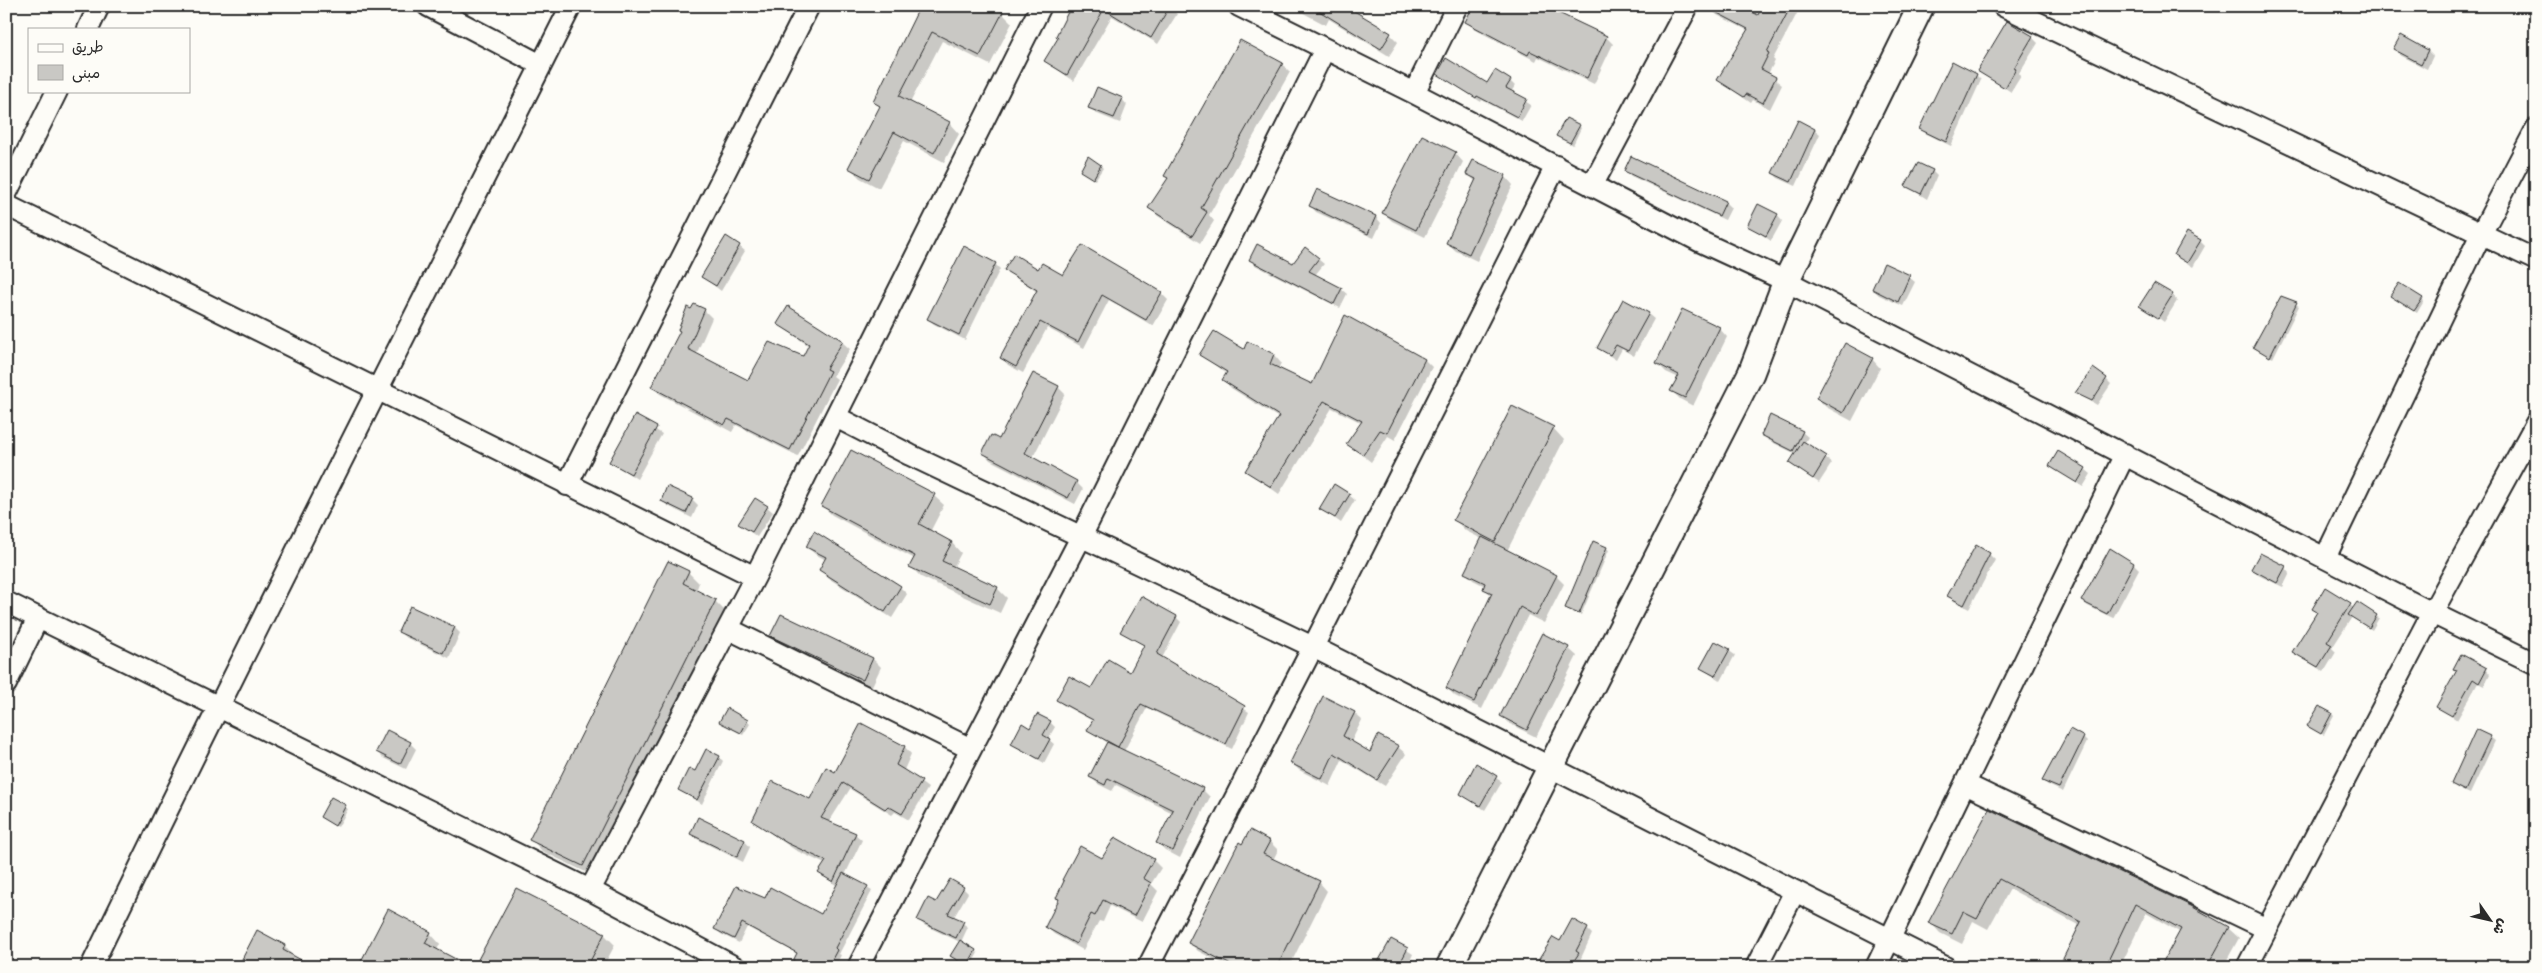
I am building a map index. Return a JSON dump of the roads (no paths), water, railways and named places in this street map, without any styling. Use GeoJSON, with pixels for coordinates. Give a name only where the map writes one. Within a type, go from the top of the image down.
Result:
{"type":"FeatureCollection","features":[{"type":"Feature","properties":{"kind":"street"},"geometry":{"type":"LineString","coordinates":[[88,28],[99,6]]}},
{"type":"Feature","properties":{"kind":"street"},"geometry":{"type":"LineString","coordinates":[[428,6],[541,65]]}},
{"type":"Feature","properties":{"kind":"street"},"geometry":{"type":"LineString","coordinates":[[91,967],[217,707],[571,6]]}},
{"type":"Feature","properties":{"kind":"street"},"geometry":{"type":"LineString","coordinates":[[567,485],[809,6]]}},
{"type":"Feature","properties":{"kind":"street"},"geometry":{"type":"LineString","coordinates":[[590,890],[756,577],[1042,6]]}},
{"type":"Feature","properties":{"kind":"street"},"geometry":{"type":"LineString","coordinates":[[1414,93],[1457,6]]}},
{"type":"Feature","properties":{"kind":"street"},"geometry":{"type":"LineString","coordinates":[[1592,186],[1688,6]]}},
{"type":"Feature","properties":{"kind":"street"},"geometry":{"type":"LineString","coordinates":[[1449,967],[1552,768],[1751,373],[1786,281],[1921,6]]}},
{"type":"Feature","properties":{"kind":"street"},"geometry":{"type":"LineString","coordinates":[[2003,6],[2536,260]]}},
{"type":"Feature","properties":{"kind":"street"},"geometry":{"type":"LineString","coordinates":[[1245,8],[1414,93],[1592,186],[1786,281],[2432,613],[2536,664]]}},
{"type":"Feature","properties":{"kind":"street"},"geometry":{"type":"LineString","coordinates":[[858,967],[1081,537],[1326,49]]}},
{"type":"Feature","properties":{"kind":"street"},"geometry":{"type":"LineString","coordinates":[[6,194],[57,92]]}},
{"type":"Feature","properties":{"kind":"street"},"geometry":{"type":"LineString","coordinates":[[2326,558],[2482,234],[2536,128]]}},
{"type":"Feature","properties":{"kind":"street"},"geometry":{"type":"LineString","coordinates":[[1148,967],[1313,647],[1556,166]]}},
{"type":"Feature","properties":{"kind":"street"},"geometry":{"type":"LineString","coordinates":[[6,205],[567,485],[756,577]]}},
{"type":"Feature","properties":{"kind":"street"},"geometry":{"type":"LineString","coordinates":[[836,417],[901,451],[1313,647],[1945,967]]}},
{"type":"Feature","properties":{"kind":"street"},"geometry":{"type":"LineString","coordinates":[[2247,967],[2432,613],[2536,423]]}},
{"type":"Feature","properties":{"kind":"street"},"geometry":{"type":"LineString","coordinates":[[1876,967],[2125,454]]}},
{"type":"Feature","properties":{"kind":"street"},"geometry":{"type":"LineString","coordinates":[[6,602],[590,890],[735,967]]}},
{"type":"Feature","properties":{"kind":"street"},"geometry":{"type":"LineString","coordinates":[[6,684],[38,618]]}},
{"type":"Feature","properties":{"kind":"street"},"geometry":{"type":"LineString","coordinates":[[729,629],[971,749]]}},
{"type":"Feature","properties":{"kind":"street"},"geometry":{"type":"LineString","coordinates":[[1965,784],[2267,929]]}},
{"type":"Feature","properties":{"kind":"street"},"geometry":{"type":"LineString","coordinates":[[1756,967],[1795,891]]}}]}
